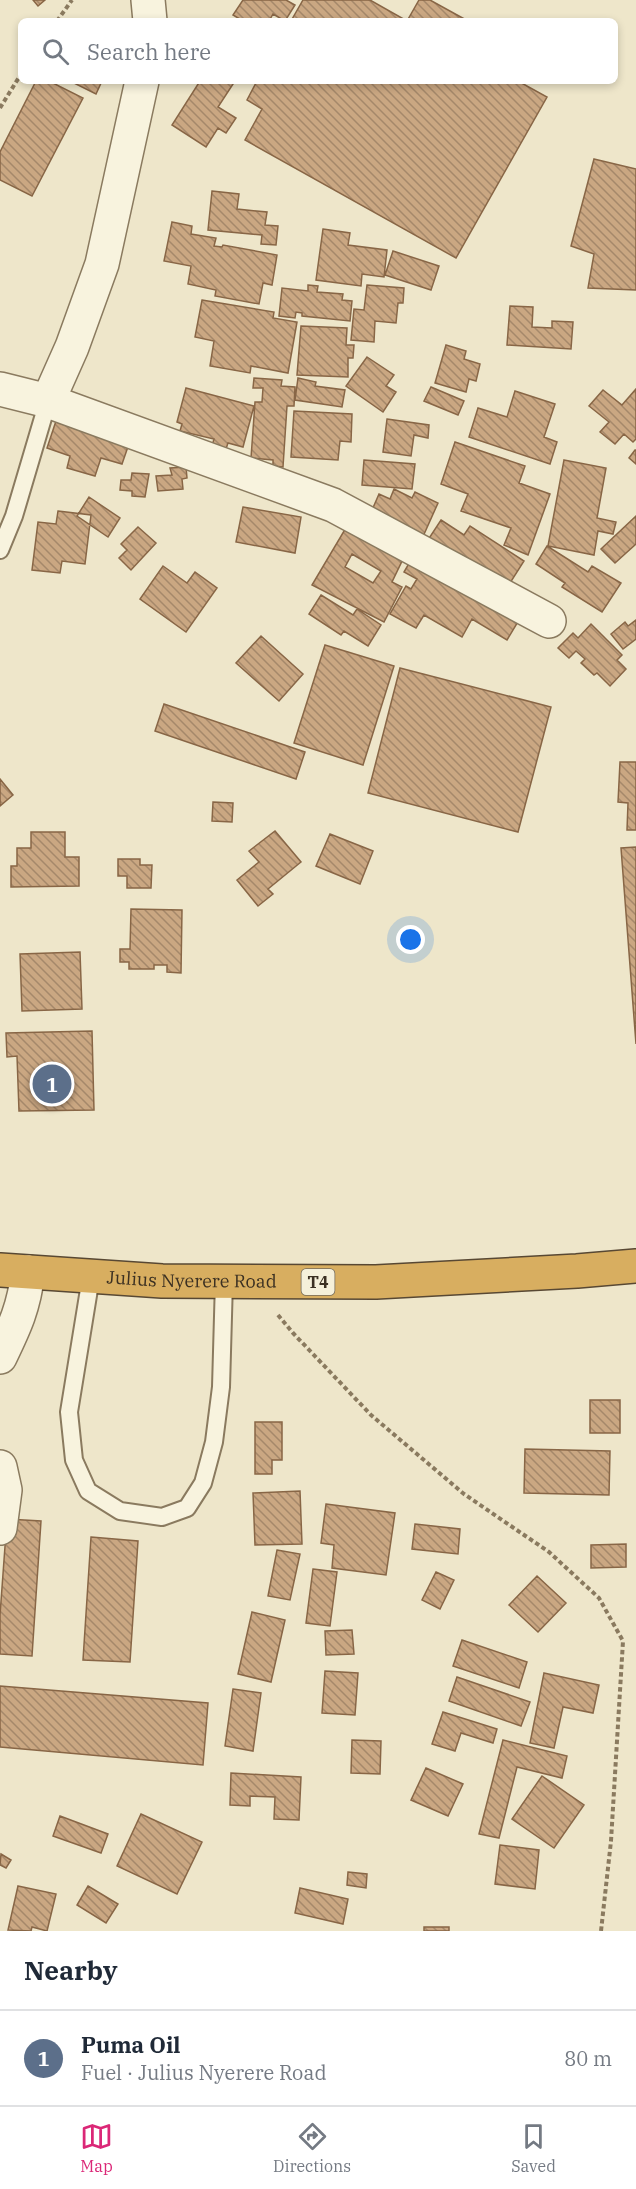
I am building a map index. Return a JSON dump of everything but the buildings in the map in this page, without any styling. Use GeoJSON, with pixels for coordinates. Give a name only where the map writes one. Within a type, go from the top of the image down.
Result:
{"type":"FeatureCollection","features":[{"type":"Feature","properties":{"kind":"highway","name":"Julius Nyerere Road"},"geometry":{"type":"LineString","coordinates":[[14,1271],[162,1281],[376,1282],[636,1266]]}},
{"type":"Feature","properties":{"kind":"street"},"geometry":{"type":"LineString","coordinates":[[148,0],[150,18]]}},
{"type":"Feature","properties":{"kind":"street"},"geometry":{"type":"LineString","coordinates":[[48,401],[72,347],[102,264],[141,84]]}},
{"type":"Feature","properties":{"kind":"street"},"geometry":{"type":"LineString","coordinates":[[0,389],[48,401],[333,506],[549,621]]}},
{"type":"Feature","properties":{"kind":"street"},"geometry":{"type":"LineString","coordinates":[[0,1357],[17,1322],[24,1299],[14,1271]]}},
{"type":"Feature","properties":{"kind":"street"},"geometry":{"type":"LineString","coordinates":[[0,1467],[5,1490],[0,1528]]}},
{"type":"Feature","properties":{"kind":"lane"},"geometry":{"type":"LineString","coordinates":[[0,550],[14,516],[48,401]]}},
{"type":"Feature","properties":{"kind":"lane"},"geometry":{"type":"LineString","coordinates":[[91,1277],[69,1412],[75,1460],[88,1491],[120,1510],[162,1517],[187,1508],[203,1483],[214,1442],[238,1281]]}},
{"type":"Feature","properties":{"kind":"path"},"geometry":{"type":"LineString","coordinates":[[59,18],[72,0]]}},
{"type":"Feature","properties":{"kind":"path"},"geometry":{"type":"LineString","coordinates":[[0,108],[18,79]]}},
{"type":"Feature","properties":{"kind":"path"},"geometry":{"type":"LineString","coordinates":[[238,1281],[371,1415],[464,1494],[549,1552],[599,1598],[623,1641],[611,1841],[602,1931]]}},
{"type":"Feature","properties":{"kind":"place","name":"Puma Oil"},"geometry":{"type":"Point","coordinates":[52,1084]}}]}
